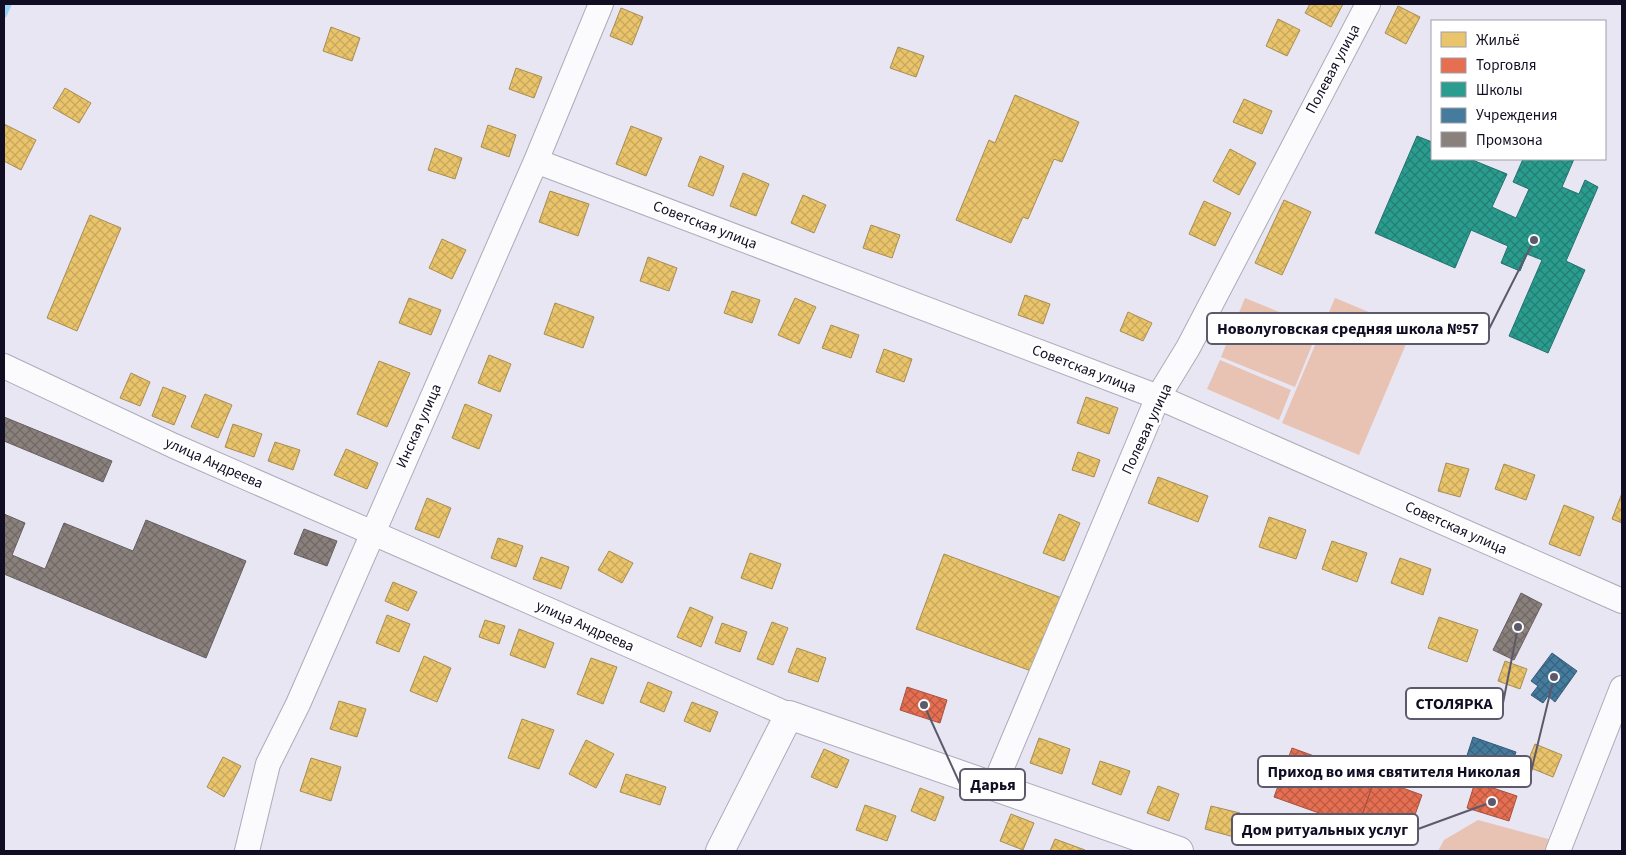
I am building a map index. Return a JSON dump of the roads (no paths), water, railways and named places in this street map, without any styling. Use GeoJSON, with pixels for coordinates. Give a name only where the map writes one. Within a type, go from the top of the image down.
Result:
{"type":"FeatureCollection","features":[{"type":"Feature","properties":{"kind":"main road","name":"улица Андреева"},"geometry":{"type":"LineString","coordinates":[[789,715],[1180,851]]}},
{"type":"Feature","properties":{"kind":"main road"},"geometry":{"type":"LineString","coordinates":[[720,851],[789,715]]}},
{"type":"Feature","properties":{"kind":"street","name":"Инская улица"},"geometry":{"type":"LineString","coordinates":[[247,851],[268,764],[298,704],[536,161],[601,4]]}},
{"type":"Feature","properties":{"kind":"street","name":"Полевая улица"},"geometry":{"type":"LineString","coordinates":[[994,786],[1158,397],[1188,348],[1368,4]]}},
{"type":"Feature","properties":{"kind":"street","name":"Советская улица"},"geometry":{"type":"LineString","coordinates":[[536,161],[1158,397],[1622,601]]}},
{"type":"Feature","properties":{"kind":"street","name":"улица Андреева"},"geometry":{"type":"LineString","coordinates":[[4,366],[174,446],[789,715]]}},
{"type":"Feature","properties":{"kind":"street"},"geometry":{"type":"LineString","coordinates":[[1558,851],[1622,688]]}},
{"type":"Feature","properties":{"kind":"waterway"},"geometry":{"type":"LineString","coordinates":[[4,15],[9,4]]}},
{"type":"Feature","properties":{"kind":"place","name":"Новолуговская средняя школа №57"},"geometry":{"type":"Point","coordinates":[1534,240]}},
{"type":"Feature","properties":{"kind":"place","name":"СТОЛЯРКА"},"geometry":{"type":"Point","coordinates":[1518,627]}},
{"type":"Feature","properties":{"kind":"place","name":"Приход во имя святителя Николая"},"geometry":{"type":"Point","coordinates":[1554,677]}},
{"type":"Feature","properties":{"kind":"place","name":"Дарья"},"geometry":{"type":"Point","coordinates":[924,705]}},
{"type":"Feature","properties":{"kind":"place","name":"Дом ритуальных услуг"},"geometry":{"type":"Point","coordinates":[1492,802]}}]}
